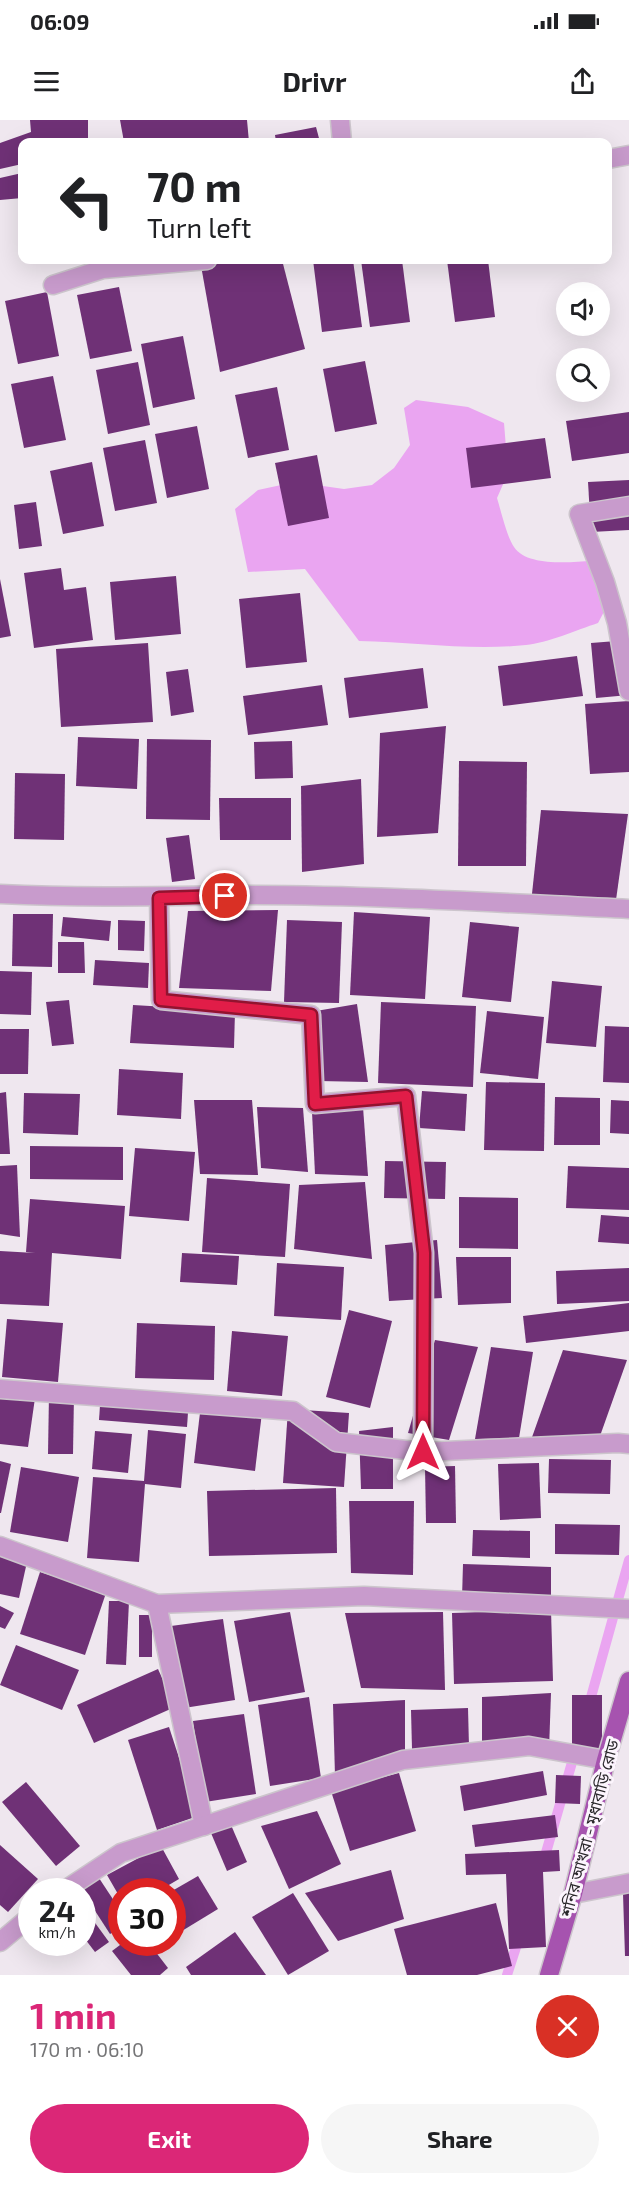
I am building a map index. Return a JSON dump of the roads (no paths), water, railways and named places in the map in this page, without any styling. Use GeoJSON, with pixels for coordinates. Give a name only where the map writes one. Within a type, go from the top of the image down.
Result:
{"type":"FeatureCollection","features":[{"type":"Feature","properties":{"kind":"main road","name":"শনির আখরা - মৃধাবাড়ি রোড"},"geometry":{"type":"LineString","coordinates":[[549,1975],[628,1686]]}},
{"type":"Feature","properties":{"kind":"street"},"geometry":{"type":"LineString","coordinates":[[340,120],[342,138]]}},
{"type":"Feature","properties":{"kind":"street"},"geometry":{"type":"LineString","coordinates":[[612,158],[629,155]]}},
{"type":"Feature","properties":{"kind":"street"},"geometry":{"type":"LineString","coordinates":[[53,285],[103,269],[161,264]]}},
{"type":"Feature","properties":{"kind":"street"},"geometry":{"type":"LineString","coordinates":[[629,506],[579,514],[605,582],[617,623],[629,691]]}},
{"type":"Feature","properties":{"kind":"street"},"geometry":{"type":"LineString","coordinates":[[0,894],[159,898],[247,895],[400,898],[629,909]]}},
{"type":"Feature","properties":{"kind":"street"},"geometry":{"type":"LineString","coordinates":[[159,898],[161,1000],[311,1015],[315,1104],[406,1096],[424,1253],[423,1452]]}},
{"type":"Feature","properties":{"kind":"street"},"geometry":{"type":"LineString","coordinates":[[0,1389],[293,1411],[336,1442],[423,1452],[624,1443]]}},
{"type":"Feature","properties":{"kind":"street"},"geometry":{"type":"LineString","coordinates":[[0,1546],[157,1604],[364,1596],[570,1604],[629,1609]]}},
{"type":"Feature","properties":{"kind":"street"},"geometry":{"type":"LineString","coordinates":[[157,1604],[204,1826]]}},
{"type":"Feature","properties":{"kind":"street"},"geometry":{"type":"LineString","coordinates":[[83,1878],[121,1853],[403,1760],[529,1746],[606,1760]]}},
{"type":"Feature","properties":{"kind":"street"},"geometry":{"type":"LineString","coordinates":[[573,1894],[629,1883]]}},
{"type":"Feature","properties":{"kind":"street"},"geometry":{"type":"LineString","coordinates":[[0,1942],[18,1927]]}},
{"type":"Feature","properties":{"kind":"waterway"},"geometry":{"type":"LineString","coordinates":[[588,1708],[629,1560]]}},
{"type":"Feature","properties":{"kind":"waterway"},"geometry":{"type":"LineString","coordinates":[[543,1863],[575,1752]]}},
{"type":"Feature","properties":{"kind":"waterway"},"geometry":{"type":"LineString","coordinates":[[507,1975],[520,1935]]}}]}
